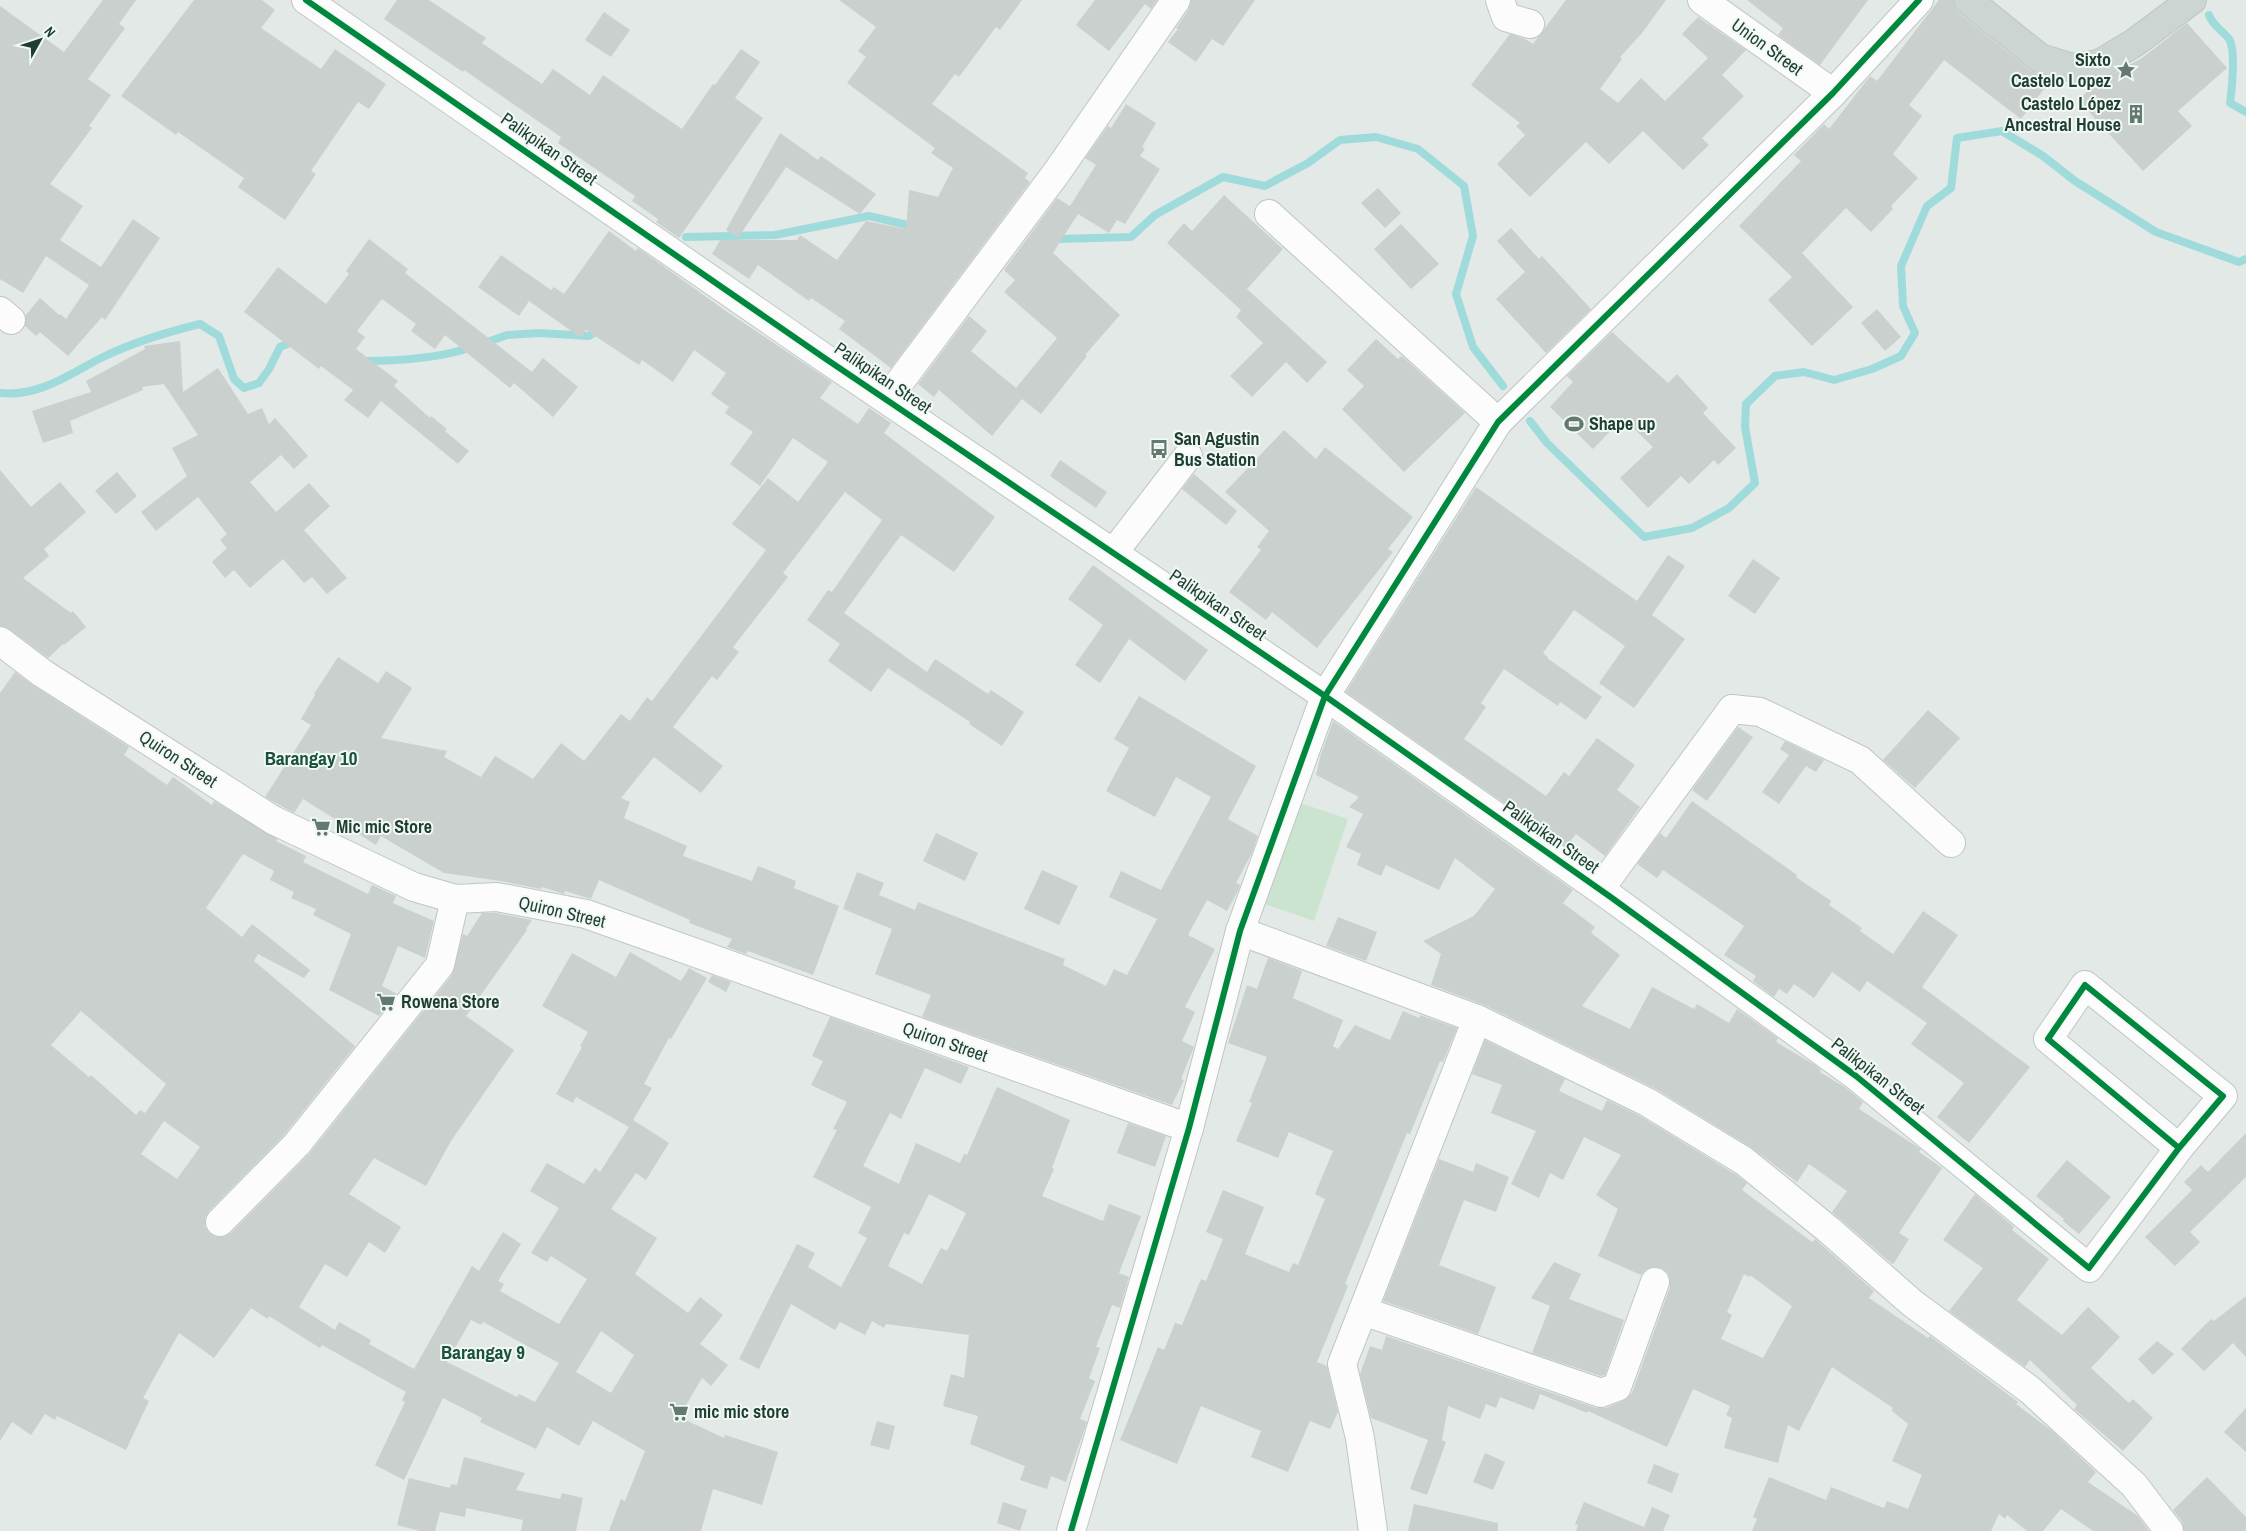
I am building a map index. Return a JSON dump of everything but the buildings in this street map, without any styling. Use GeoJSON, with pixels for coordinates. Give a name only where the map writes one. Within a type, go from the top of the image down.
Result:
{"type":"FeatureCollection","features":[{"type":"Feature","properties":{"kind":"main road"},"geometry":{"type":"LineString","coordinates":[[1968,0],[2040,58],[2073,68],[2099,64],[2134,43],[2192,0]]}},
{"type":"Feature","properties":{"kind":"street","name":"Palikpikan Street"},"geometry":{"type":"LineString","coordinates":[[306,0],[887,400],[1325,696],[1600,890],[1856,1076],[2089,1268],[2179,1148]]}},
{"type":"Feature","properties":{"kind":"street"},"geometry":{"type":"LineString","coordinates":[[887,400],[1057,172],[1176,0]]}},
{"type":"Feature","properties":{"kind":"street"},"geometry":{"type":"LineString","coordinates":[[1500,0],[1506,17],[1530,24]]}},
{"type":"Feature","properties":{"kind":"street","name":"Union Street"},"geometry":{"type":"LineString","coordinates":[[1702,0],[1833,94]]}},
{"type":"Feature","properties":{"kind":"street"},"geometry":{"type":"LineString","coordinates":[[1071,1531],[1189,1128],[1240,931],[1325,696],[1498,422],[1833,94],[1919,0]]}},
{"type":"Feature","properties":{"kind":"street"},"geometry":{"type":"LineString","coordinates":[[1269,214],[1498,422]]}},
{"type":"Feature","properties":{"kind":"street"},"geometry":{"type":"LineString","coordinates":[[1114,552],[1188,456]]}},
{"type":"Feature","properties":{"kind":"street","name":"Quiron Street"},"geometry":{"type":"LineString","coordinates":[[0,640],[42,673],[273,820],[414,887],[455,899],[497,897],[586,914],[1189,1128]]}},
{"type":"Feature","properties":{"kind":"street"},"geometry":{"type":"LineString","coordinates":[[1600,890],[1732,709],[1760,712],[1860,760],[1951,843]]}},
{"type":"Feature","properties":{"kind":"street"},"geometry":{"type":"LineString","coordinates":[[220,1222],[297,1144],[440,965],[455,899]]}},
{"type":"Feature","properties":{"kind":"street"},"geometry":{"type":"LineString","coordinates":[[1240,931],[1476,1019],[1647,1102],[1744,1161],[1829,1230],[1912,1302],[2030,1390],[2134,1485],[2169,1531]]}},
{"type":"Feature","properties":{"kind":"street"},"geometry":{"type":"LineString","coordinates":[[2085,985],[2223,1096],[2179,1148],[2048,1039],[2085,985]]}},
{"type":"Feature","properties":{"kind":"street"},"geometry":{"type":"LineString","coordinates":[[1373,1531],[1360,1438],[1342,1364],[1476,1019]]}},
{"type":"Feature","properties":{"kind":"street"},"geometry":{"type":"LineString","coordinates":[[1363,1310],[1601,1393],[1617,1387],[1655,1282]]}},
{"type":"Feature","properties":{"kind":"green space"},"geometry":{"type":"Polygon","coordinates":[[[1297,802],[1348,819],[1314,921],[1264,904],[1297,802]]]}},
{"type":"Feature","properties":{"kind":"waterway"},"geometry":{"type":"LineString","coordinates":[[2209,15],[2210,19],[2229,39],[2231,44],[2233,70],[2230,103],[2246,112]]}},
{"type":"Feature","properties":{"kind":"waterway"},"geometry":{"type":"LineString","coordinates":[[1530,421],[1547,443],[1644,537],[1692,528],[1729,508],[1755,483],[1745,427],[1746,404],[1775,376],[1804,372],[1834,380],[1872,369],[1901,356],[1915,333],[1903,306],[1901,266],[1927,206],[1951,188],[1957,138],[2002,131],[2043,156],[2075,181],[2156,232],[2239,262],[2246,259]]}},
{"type":"Feature","properties":{"kind":"waterway"},"geometry":{"type":"LineString","coordinates":[[1055,237],[1059,239],[1131,237],[1155,215],[1223,177],[1265,186],[1308,163],[1340,140],[1376,137],[1418,149],[1464,186],[1473,236],[1456,294],[1473,347],[1503,386]]}},
{"type":"Feature","properties":{"kind":"waterway"},"geometry":{"type":"LineString","coordinates":[[686,237],[775,235],[869,216],[916,227]]}},
{"type":"Feature","properties":{"kind":"waterway"},"geometry":{"type":"LineString","coordinates":[[0,393],[15,393],[41,388],[127,347],[163,334],[200,324],[219,336],[234,379],[244,388],[259,383],[269,369],[280,347],[296,340]]}},
{"type":"Feature","properties":{"kind":"waterway"},"geometry":{"type":"LineString","coordinates":[[482,344],[507,335],[539,333],[589,336],[600,329]]}},
{"type":"Feature","properties":{"kind":"waterway"},"geometry":{"type":"LineString","coordinates":[[362,361],[417,358],[445,354],[472,347]]}},
{"type":"Feature","properties":{"kind":"cycle path"},"geometry":{"type":"LineString","coordinates":[[306,0],[823,357],[1325,696],[1612,898],[1856,1076],[2089,1268],[2179,1148],[2223,1096],[2085,985],[2048,1039],[2179,1148]]}},
{"type":"Feature","properties":{"kind":"cycle path"},"geometry":{"type":"LineString","coordinates":[[1071,1531],[1189,1128],[1240,931],[1325,696],[1498,422],[1833,93],[1919,0]]}},
{"type":"Feature","properties":{"kind":"place","name":"Sixto Castelo Lopez"},"geometry":{"type":"Point","coordinates":[2126,70]}},
{"type":"Feature","properties":{"kind":"place","name":"Castelo López Ancestral House"},"geometry":{"type":"Point","coordinates":[2136,114]}},
{"type":"Feature","properties":{"kind":"place","name":"Shape up"},"geometry":{"type":"Point","coordinates":[1574,424]}},
{"type":"Feature","properties":{"kind":"place","name":"San Agustin Bus Station"},"geometry":{"type":"Point","coordinates":[1159,449]}},
{"type":"Feature","properties":{"kind":"place","name":"Mic mic Store"},"geometry":{"type":"Point","coordinates":[321,827]}},
{"type":"Feature","properties":{"kind":"place","name":"Rowena Store"},"geometry":{"type":"Point","coordinates":[386,1002]}},
{"type":"Feature","properties":{"kind":"place","name":"mic mic store"},"geometry":{"type":"Point","coordinates":[679,1412]}},
{"type":"Feature","properties":{"kind":"district","name":"Barangay 10"},"geometry":{"type":"Point","coordinates":[311,758]}},
{"type":"Feature","properties":{"kind":"district","name":"Barangay 9"},"geometry":{"type":"Point","coordinates":[483,1352]}}]}
